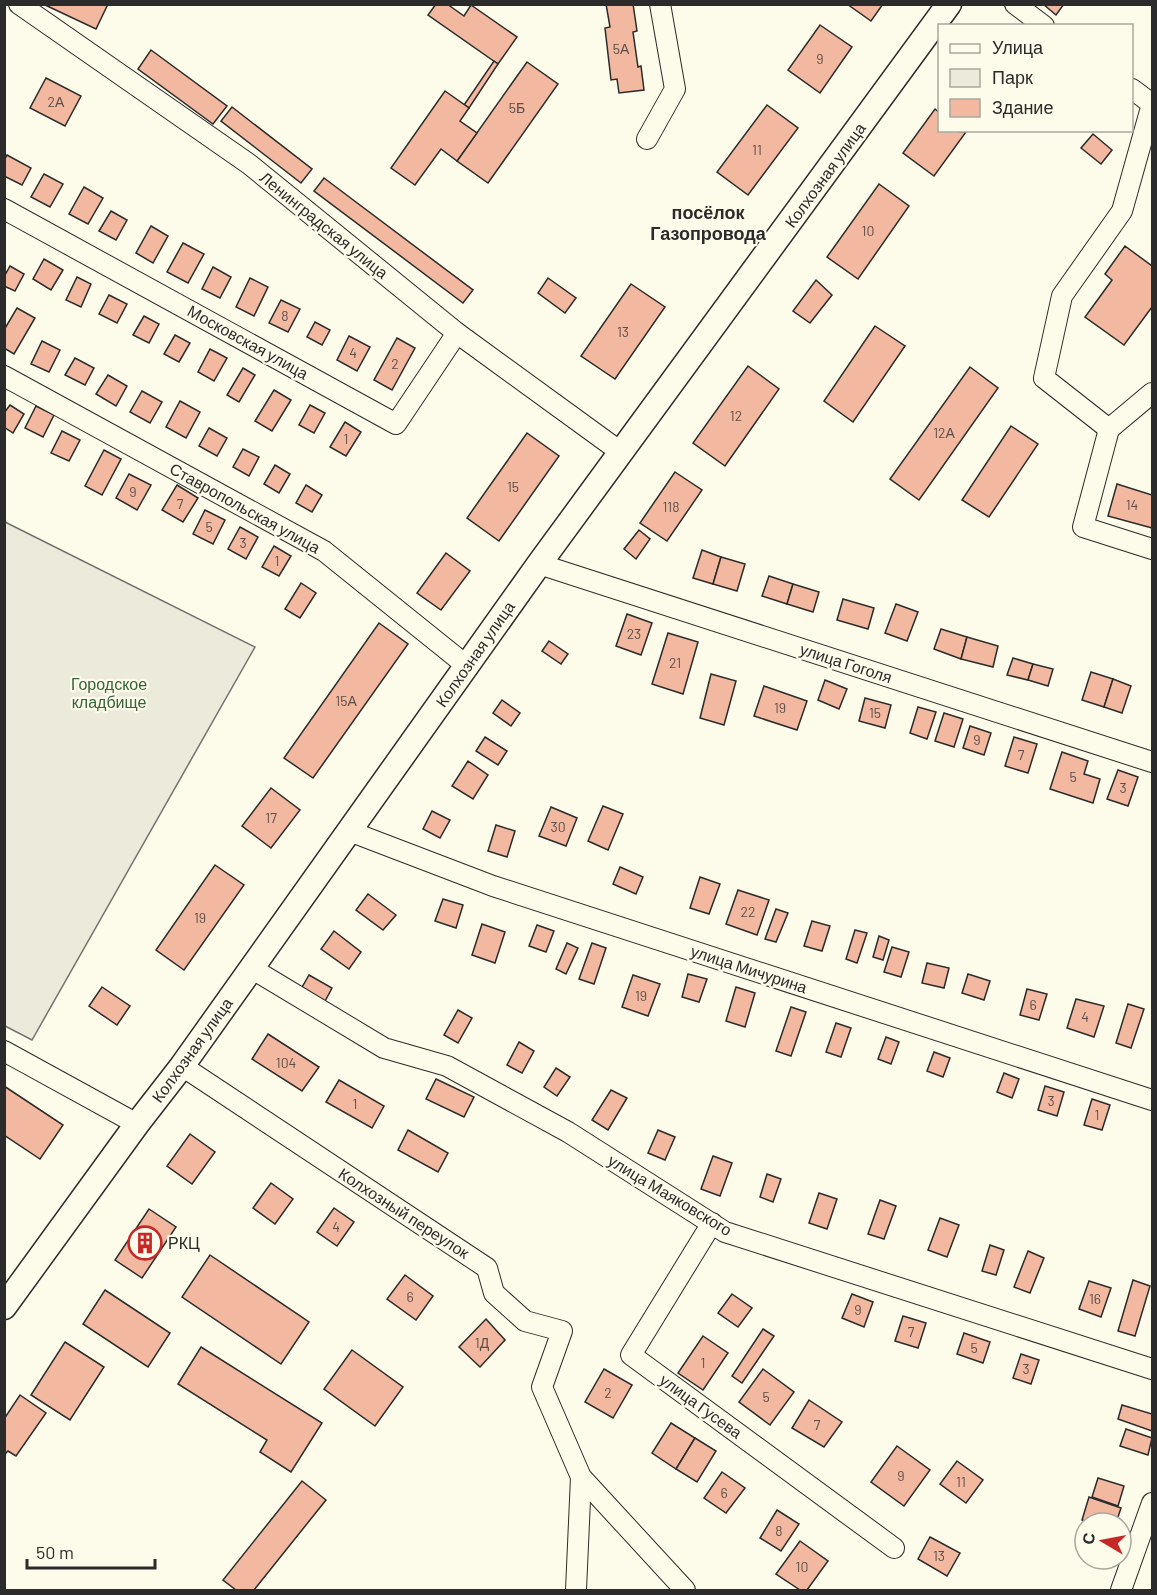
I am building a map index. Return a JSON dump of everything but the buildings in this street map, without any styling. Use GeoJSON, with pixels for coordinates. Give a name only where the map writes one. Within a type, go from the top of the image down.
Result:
{"type":"FeatureCollection","features":[{"type":"Feature","properties":{"kind":"main road","name":"Колхозная улица"},"geometry":{"type":"LineString","coordinates":[[4,1307],[182,1066],[539,564],[950,4]]}},
{"type":"Feature","properties":{"kind":"street","name":"Ленинградская улица"},"geometry":{"type":"LineString","coordinates":[[19,4],[249,164],[457,333],[622,453]]}},
{"type":"Feature","properties":{"kind":"street"},"geometry":{"type":"LineString","coordinates":[[647,138],[675,89],[660,4]]}},
{"type":"Feature","properties":{"kind":"street"},"geometry":{"type":"LineString","coordinates":[[1015,4],[1041,24]]}},
{"type":"Feature","properties":{"kind":"street"},"geometry":{"type":"LineString","coordinates":[[1109,429],[1044,378],[1062,296],[1122,211],[1152,104],[1133,90]]}},
{"type":"Feature","properties":{"kind":"street","name":"Московская улица"},"geometry":{"type":"LineString","coordinates":[[4,209],[396,424],[457,333]]}},
{"type":"Feature","properties":{"kind":"street","name":"Ставропольская улица"},"geometry":{"type":"LineString","coordinates":[[4,376],[324,550],[466,666]]}},
{"type":"Feature","properties":{"kind":"street"},"geometry":{"type":"LineString","coordinates":[[1152,393],[1109,429],[1083,527],[1152,549]]}},
{"type":"Feature","properties":{"kind":"street","name":"улица Гоголя"},"geometry":{"type":"LineString","coordinates":[[539,564],[1152,762]]}},
{"type":"Feature","properties":{"kind":"street","name":"улица Мичурина"},"geometry":{"type":"LineString","coordinates":[[349,831],[493,886],[1152,1100]]}},
{"type":"Feature","properties":{"kind":"street","name":"улица Маяковского"},"geometry":{"type":"LineString","coordinates":[[251,968],[384,1048],[447,1066],[568,1132],[725,1232],[1152,1369]]}},
{"type":"Feature","properties":{"kind":"street"},"geometry":{"type":"LineString","coordinates":[[4,1051],[137,1124]]}},
{"type":"Feature","properties":{"kind":"street","name":"Колхозный переулок"},"geometry":{"type":"LineString","coordinates":[[182,1066],[487,1268],[494,1293],[525,1321],[562,1331],[542,1387],[581,1477]]}},
{"type":"Feature","properties":{"kind":"street","name":"улица Гусева"},"geometry":{"type":"LineString","coordinates":[[711,1223],[631,1355],[894,1548]]}},
{"type":"Feature","properties":{"kind":"street"},"geometry":{"type":"LineString","coordinates":[[576,1590],[581,1477]]}},
{"type":"Feature","properties":{"kind":"street"},"geometry":{"type":"LineString","coordinates":[[581,1477],[686,1590]]}},
{"type":"Feature","properties":{"kind":"street"},"geometry":{"type":"LineString","coordinates":[[1121,1590],[1152,1503]]}},
{"type":"Feature","properties":{"kind":"green space","name":"Городское кладбище"},"geometry":{"type":"Polygon","coordinates":[[[5,522],[255,647],[32,1040],[5,1026],[5,522]]]}},
{"type":"Feature","properties":{"kind":"place","name":"РКЦ"},"geometry":{"type":"Point","coordinates":[145,1243]}},
{"type":"Feature","properties":{"kind":"district","name":"посёлок Газопровода"},"geometry":{"type":"Point","coordinates":[708,223]}}]}
